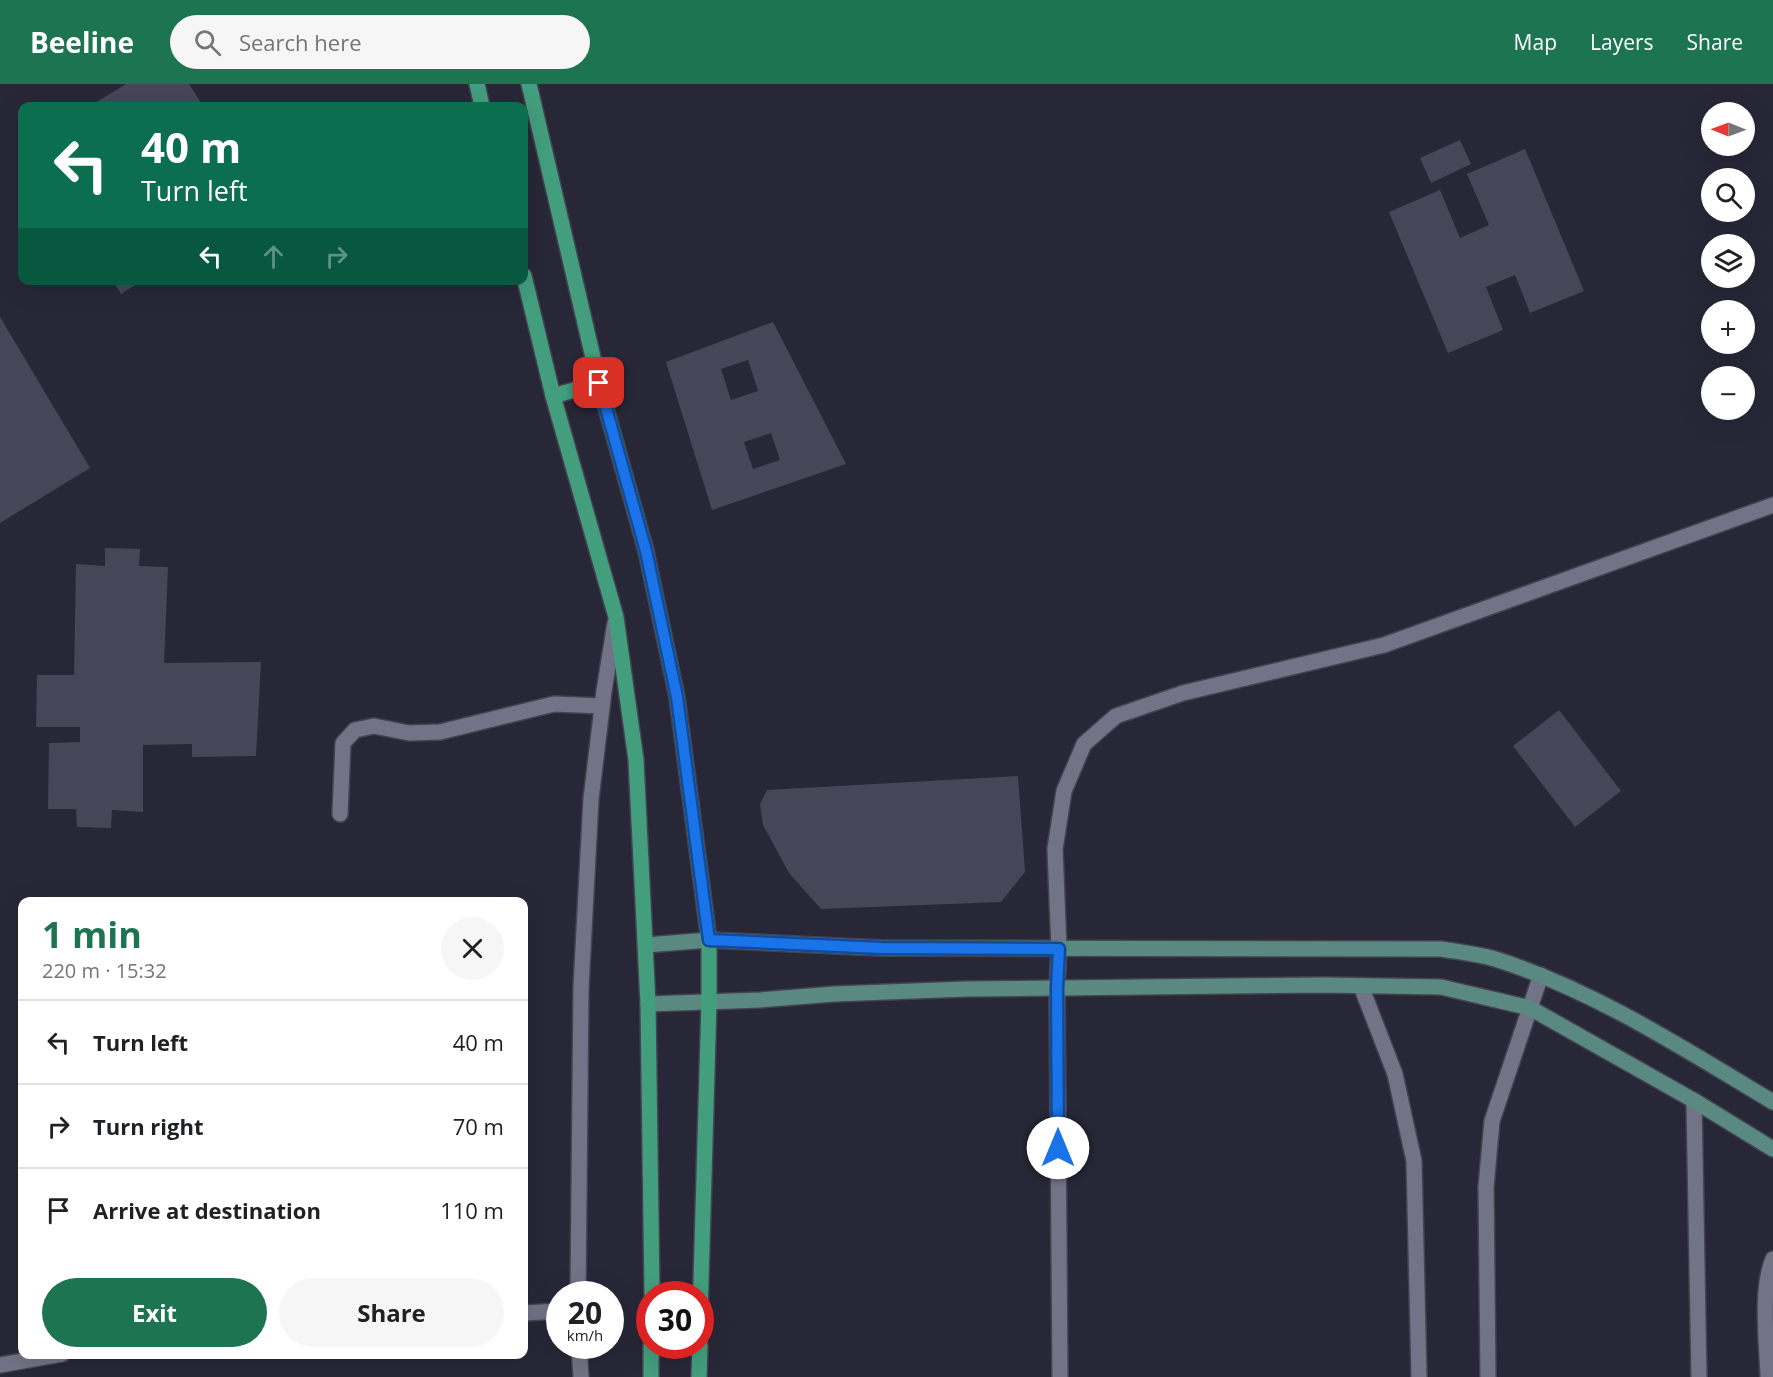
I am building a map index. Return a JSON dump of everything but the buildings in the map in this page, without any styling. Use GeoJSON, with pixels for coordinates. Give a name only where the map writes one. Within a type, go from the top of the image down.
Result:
{"type":"FeatureCollection","features":[{"type":"Feature","properties":{"kind":"main road"},"geometry":{"type":"LineString","coordinates":[[477,84],[481,102]]}},
{"type":"Feature","properties":{"kind":"main road"},"geometry":{"type":"LineString","coordinates":[[528,84],[599,383],[646,551],[677,697],[709,940],[701,1281]]}},
{"type":"Feature","properties":{"kind":"main road"},"geometry":{"type":"LineString","coordinates":[[526,285],[553,396],[616,617],[636,760],[648,1004],[652,1281]]}},
{"type":"Feature","properties":{"kind":"main road"},"geometry":{"type":"LineString","coordinates":[[553,396],[599,383]]}},
{"type":"Feature","properties":{"kind":"main road"},"geometry":{"type":"LineString","coordinates":[[646,945],[709,940],[881,948],[1441,949],[1493,958],[1541,975],[1613,1010],[1773,1102]]}},
{"type":"Feature","properties":{"kind":"main road"},"geometry":{"type":"LineString","coordinates":[[648,1004],[834,994],[1057,988],[1442,987],[1530,1008],[1694,1101],[1773,1149]]}},
{"type":"Feature","properties":{"kind":"main road"},"geometry":{"type":"LineString","coordinates":[[651,1359],[651,1377]]}},
{"type":"Feature","properties":{"kind":"main road"},"geometry":{"type":"LineString","coordinates":[[699,1377],[700,1359]]}},
{"type":"Feature","properties":{"kind":"street"},"geometry":{"type":"LineString","coordinates":[[1060,1377],[1057,988],[1059,949],[1055,849],[1064,791],[1084,744],[1116,716],[1183,693],[1384,645],[1773,505]]}},
{"type":"Feature","properties":{"kind":"street"},"geometry":{"type":"LineString","coordinates":[[578,1281],[581,987],[591,799],[616,617]]}},
{"type":"Feature","properties":{"kind":"street"},"geometry":{"type":"LineString","coordinates":[[340,814],[343,743],[355,730],[374,726],[409,733],[440,732],[554,704],[602,706]]}},
{"type":"Feature","properties":{"kind":"street"},"geometry":{"type":"LineString","coordinates":[[1488,1377],[1486,1187],[1492,1121],[1541,975]]}},
{"type":"Feature","properties":{"kind":"street"},"geometry":{"type":"LineString","coordinates":[[1361,986],[1395,1074],[1414,1161],[1419,1377]]}},
{"type":"Feature","properties":{"kind":"street"},"geometry":{"type":"LineString","coordinates":[[1694,1101],[1700,1377]]}},
{"type":"Feature","properties":{"kind":"street"},"geometry":{"type":"LineString","coordinates":[[1768,1377],[1766,1305],[1769,1268],[1773,1260]]}},
{"type":"Feature","properties":{"kind":"street"},"geometry":{"type":"LineString","coordinates":[[528,1314],[546,1312]]}},
{"type":"Feature","properties":{"kind":"street"},"geometry":{"type":"LineString","coordinates":[[0,1365],[34,1359]]}},
{"type":"Feature","properties":{"kind":"street"},"geometry":{"type":"LineString","coordinates":[[580,1359],[581,1377]]}},
{"type":"Feature","properties":{"kind":"route"},"geometry":{"type":"LineString","coordinates":[[599,383],[646,551],[677,697],[709,940],[881,948],[1059,949],[1057,988],[1058,1148]]}}]}
